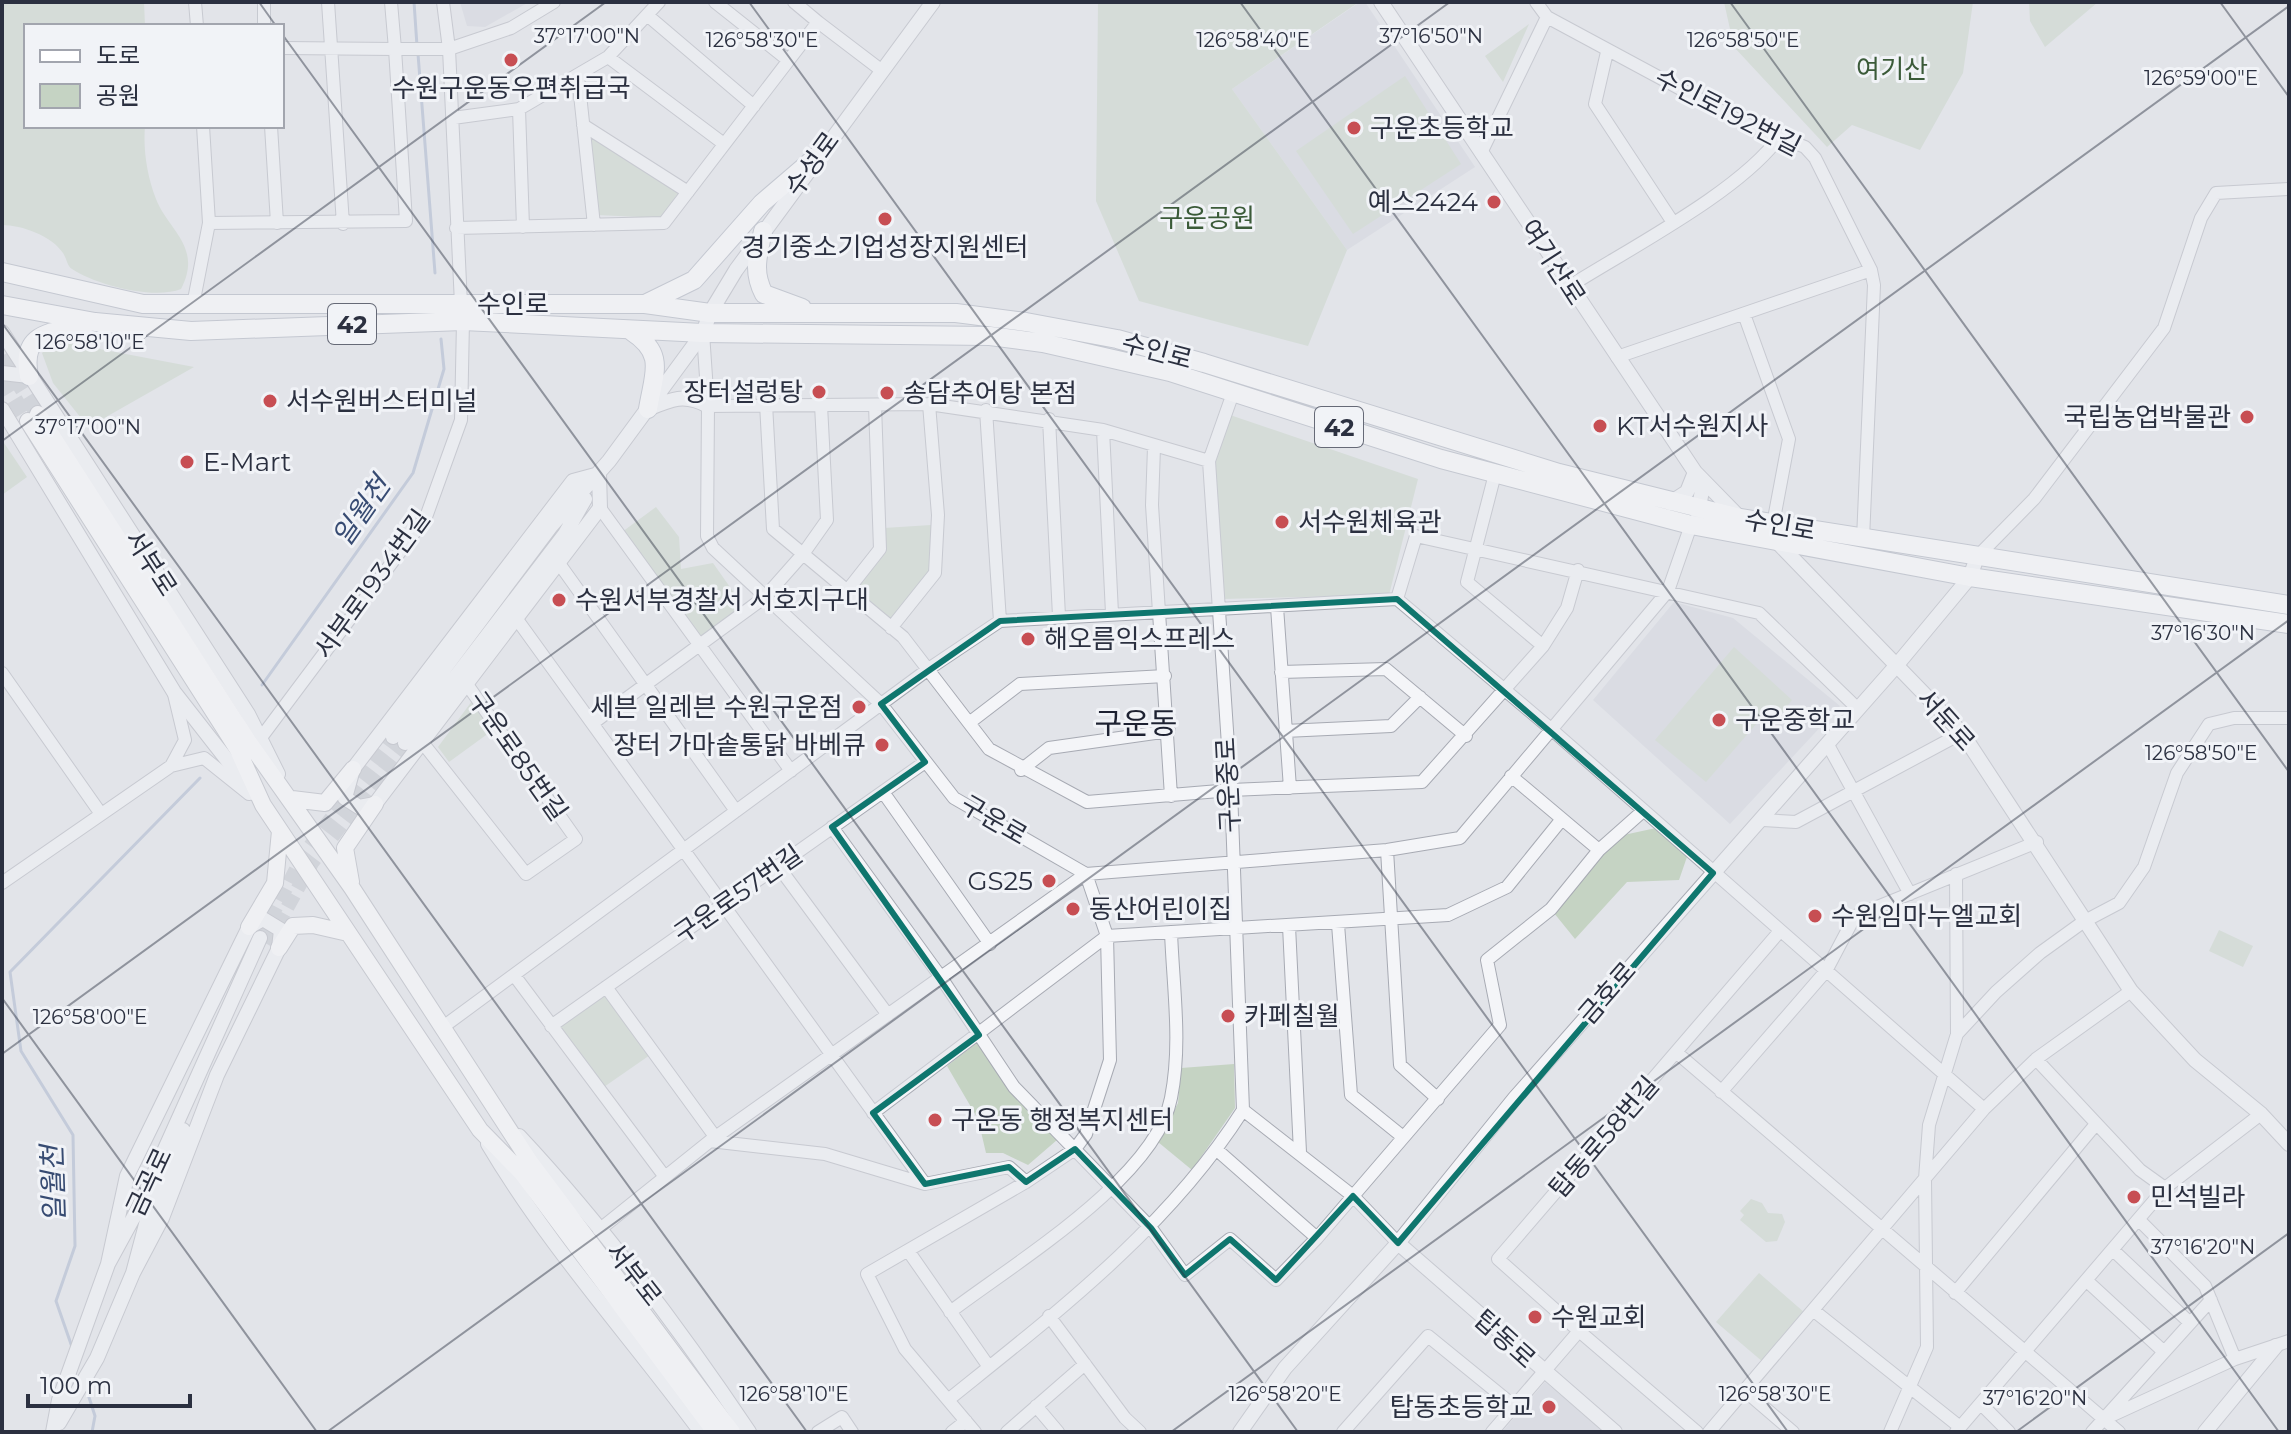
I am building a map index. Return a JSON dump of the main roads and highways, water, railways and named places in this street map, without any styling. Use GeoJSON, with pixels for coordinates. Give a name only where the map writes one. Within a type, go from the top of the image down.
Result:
{"type":"FeatureCollection","features":[{"type":"Feature","properties":{"kind":"main road"},"geometry":{"type":"LineString","coordinates":[[645,304],[694,280],[762,203],[818,155]]}},
{"type":"Feature","properties":{"kind":"main road"},"geometry":{"type":"LineString","coordinates":[[763,231],[755,266],[756,279],[764,294],[820,313]]}},
{"type":"Feature","properties":{"kind":"main road","name":"수인로"},"geometry":{"type":"LineString","coordinates":[[2,272],[143,304],[462,312],[629,330],[703,333],[990,336],[1111,356],[1495,474],[1696,517],[1778,543],[1970,577],[2289,624]]}},
{"type":"Feature","properties":{"kind":"main road","name":"수인로"},"geometry":{"type":"LineString","coordinates":[[2,305],[95,322],[191,331],[462,312],[645,304],[710,313],[956,313],[1117,339],[1559,473],[1670,503],[1696,517],[1740,518],[2289,605]]}},
{"type":"Feature","properties":{"kind":"main road"},"geometry":{"type":"LineString","coordinates":[[29,376],[25,357],[28,346],[39,337],[95,322]]}},
{"type":"Feature","properties":{"kind":"main road"},"geometry":{"type":"LineString","coordinates":[[629,330],[648,343],[656,357],[648,409]]}},
{"type":"Feature","properties":{"kind":"main road","name":"서부로"},"geometry":{"type":"LineString","coordinates":[[715,1432],[522,1173],[480,1130],[263,805],[238,750],[33,418],[248,741],[292,799],[352,888],[530,1162],[732,1432]]}},
{"type":"Feature","properties":{"kind":"main road"},"geometry":{"type":"LineString","coordinates":[[292,799],[325,803],[353,769]]}},
{"type":"Feature","properties":{"kind":"main road"},"geometry":{"type":"LineString","coordinates":[[352,888],[345,848],[375,804]]}},
{"type":"Feature","properties":{"kind":"main road"},"geometry":{"type":"LineString","coordinates":[[280,831],[275,883],[264,939],[293,926],[313,925],[348,933]]}},
{"type":"Feature","properties":{"kind":"waterway","name":"일월천"},"geometry":{"type":"LineString","coordinates":[[414,2],[417,46]]}},
{"type":"Feature","properties":{"kind":"waterway","name":"일월천"},"geometry":{"type":"LineString","coordinates":[[418,54],[435,273]]}},
{"type":"Feature","properties":{"kind":"waterway","name":"일월천"},"geometry":{"type":"LineString","coordinates":[[262,685],[413,473],[444,369],[441,339]]}},
{"type":"Feature","properties":{"kind":"waterway","name":"일월천"},"geometry":{"type":"LineString","coordinates":[[72,1347],[56,1301],[75,1246],[73,1135],[21,1051],[10,972],[200,778]]}},
{"type":"Feature","properties":{"kind":"waterway","name":"일월천"},"geometry":{"type":"LineString","coordinates":[[86,1388],[95,1416],[92,1432]]}},
{"type":"Feature","properties":{"kind":"tunnel"},"geometry":{"type":"LineString","coordinates":[[2,356],[38,414]]}},
{"type":"Feature","properties":{"kind":"tunnel"},"geometry":{"type":"LineString","coordinates":[[2,379],[28,421]]}},
{"type":"Feature","properties":{"kind":"tunnel"},"geometry":{"type":"LineString","coordinates":[[260,938],[304,854],[393,737]]}},
{"type":"Feature","properties":{"kind":"tunnel"},"geometry":{"type":"LineString","coordinates":[[267,944],[312,863],[405,743]]}},
{"type":"Feature","properties":{"kind":"place","name":"수원구운동우편취급국"},"geometry":{"type":"Point","coordinates":[511,60]}},
{"type":"Feature","properties":{"kind":"place","name":"구운초등학교"},"geometry":{"type":"Point","coordinates":[1354,128]}},
{"type":"Feature","properties":{"kind":"place","name":"예스2424"},"geometry":{"type":"Point","coordinates":[1494,202]}},
{"type":"Feature","properties":{"kind":"place","name":"경기중소기업성장지원센터"},"geometry":{"type":"Point","coordinates":[885,219]}},
{"type":"Feature","properties":{"kind":"place","name":"장터설렁탕"},"geometry":{"type":"Point","coordinates":[819,392]}},
{"type":"Feature","properties":{"kind":"place","name":"송담추어탕 본점"},"geometry":{"type":"Point","coordinates":[887,393]}},
{"type":"Feature","properties":{"kind":"place","name":"서수원버스터미널"},"geometry":{"type":"Point","coordinates":[270,401]}},
{"type":"Feature","properties":{"kind":"place","name":"국립농업박물관"},"geometry":{"type":"Point","coordinates":[2247,417]}},
{"type":"Feature","properties":{"kind":"place","name":"KT서수원지사"},"geometry":{"type":"Point","coordinates":[1600,426]}},
{"type":"Feature","properties":{"kind":"place","name":"E-Mart"},"geometry":{"type":"Point","coordinates":[187,462]}},
{"type":"Feature","properties":{"kind":"place","name":"서수원체육관"},"geometry":{"type":"Point","coordinates":[1282,522]}},
{"type":"Feature","properties":{"kind":"place","name":"수원서부경찰서 서호지구대"},"geometry":{"type":"Point","coordinates":[559,600]}},
{"type":"Feature","properties":{"kind":"place","name":"해오름익스프레스"},"geometry":{"type":"Point","coordinates":[1028,639]}},
{"type":"Feature","properties":{"kind":"place","name":"세븐 일레븐 수원구운점"},"geometry":{"type":"Point","coordinates":[859,707]}},
{"type":"Feature","properties":{"kind":"place","name":"구운중학교"},"geometry":{"type":"Point","coordinates":[1719,720]}},
{"type":"Feature","properties":{"kind":"place","name":"장터 가마솥통닭 바베큐"},"geometry":{"type":"Point","coordinates":[882,745]}},
{"type":"Feature","properties":{"kind":"place","name":"GS25"},"geometry":{"type":"Point","coordinates":[1049,881]}},
{"type":"Feature","properties":{"kind":"place","name":"동산어린이집"},"geometry":{"type":"Point","coordinates":[1073,909]}},
{"type":"Feature","properties":{"kind":"place","name":"수원임마누엘교회"},"geometry":{"type":"Point","coordinates":[1815,916]}},
{"type":"Feature","properties":{"kind":"place","name":"카페칠월"},"geometry":{"type":"Point","coordinates":[1228,1016]}},
{"type":"Feature","properties":{"kind":"place","name":"구운동 행정복지센터"},"geometry":{"type":"Point","coordinates":[935,1120]}},
{"type":"Feature","properties":{"kind":"place","name":"민석빌라"},"geometry":{"type":"Point","coordinates":[2134,1197]}},
{"type":"Feature","properties":{"kind":"place","name":"수원교회"},"geometry":{"type":"Point","coordinates":[1535,1317]}},
{"type":"Feature","properties":{"kind":"place","name":"탑동초등학교"},"geometry":{"type":"Point","coordinates":[1549,1407]}},
{"type":"Feature","properties":{"kind":"district","name":"구운동"},"geometry":{"type":"Point","coordinates":[1136,723]}},
{"type":"Feature","properties":{"kind":"park label","name":"여기산"},"geometry":{"type":"Point","coordinates":[1892,69]}},
{"type":"Feature","properties":{"kind":"park label","name":"구운공원"},"geometry":{"type":"Point","coordinates":[1207,218]}}]}
